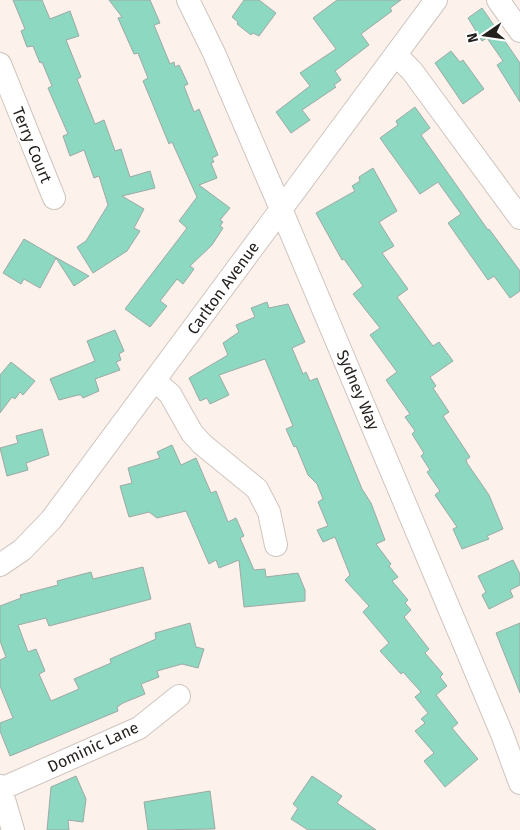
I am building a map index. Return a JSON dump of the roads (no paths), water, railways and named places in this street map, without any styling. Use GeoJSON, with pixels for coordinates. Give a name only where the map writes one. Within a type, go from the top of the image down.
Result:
{"type":"FeatureCollection","features":[{"type":"Feature","properties":{"kind":"street","name":"Sydney Way"},"geometry":{"type":"LineString","coordinates":[[188,0],[282,209],[502,734],[520,783]]}},
{"type":"Feature","properties":{"kind":"street","name":"Carlton Avenue"},"geometry":{"type":"LineString","coordinates":[[0,565],[22,550],[42,531],[436,0]]}},
{"type":"Feature","properties":{"kind":"street"},"geometry":{"type":"LineString","coordinates":[[498,0],[520,31]]}},
{"type":"Feature","properties":{"kind":"street"},"geometry":{"type":"LineString","coordinates":[[396,55],[412,71],[520,218]]}},
{"type":"Feature","properties":{"kind":"street","name":"Terry Court"},"geometry":{"type":"LineString","coordinates":[[0,64],[54,198]]}},
{"type":"Feature","properties":{"kind":"street"},"geometry":{"type":"LineString","coordinates":[[154,381],[170,394],[192,433],[202,444],[257,489],[269,512],[276,545]]}},
{"type":"Feature","properties":{"kind":"street","name":"Dominic Lane"},"geometry":{"type":"LineString","coordinates":[[1,787],[139,728],[179,696]]}},
{"type":"Feature","properties":{"kind":"street"},"geometry":{"type":"LineString","coordinates":[[1,787],[13,830]]}}]}
